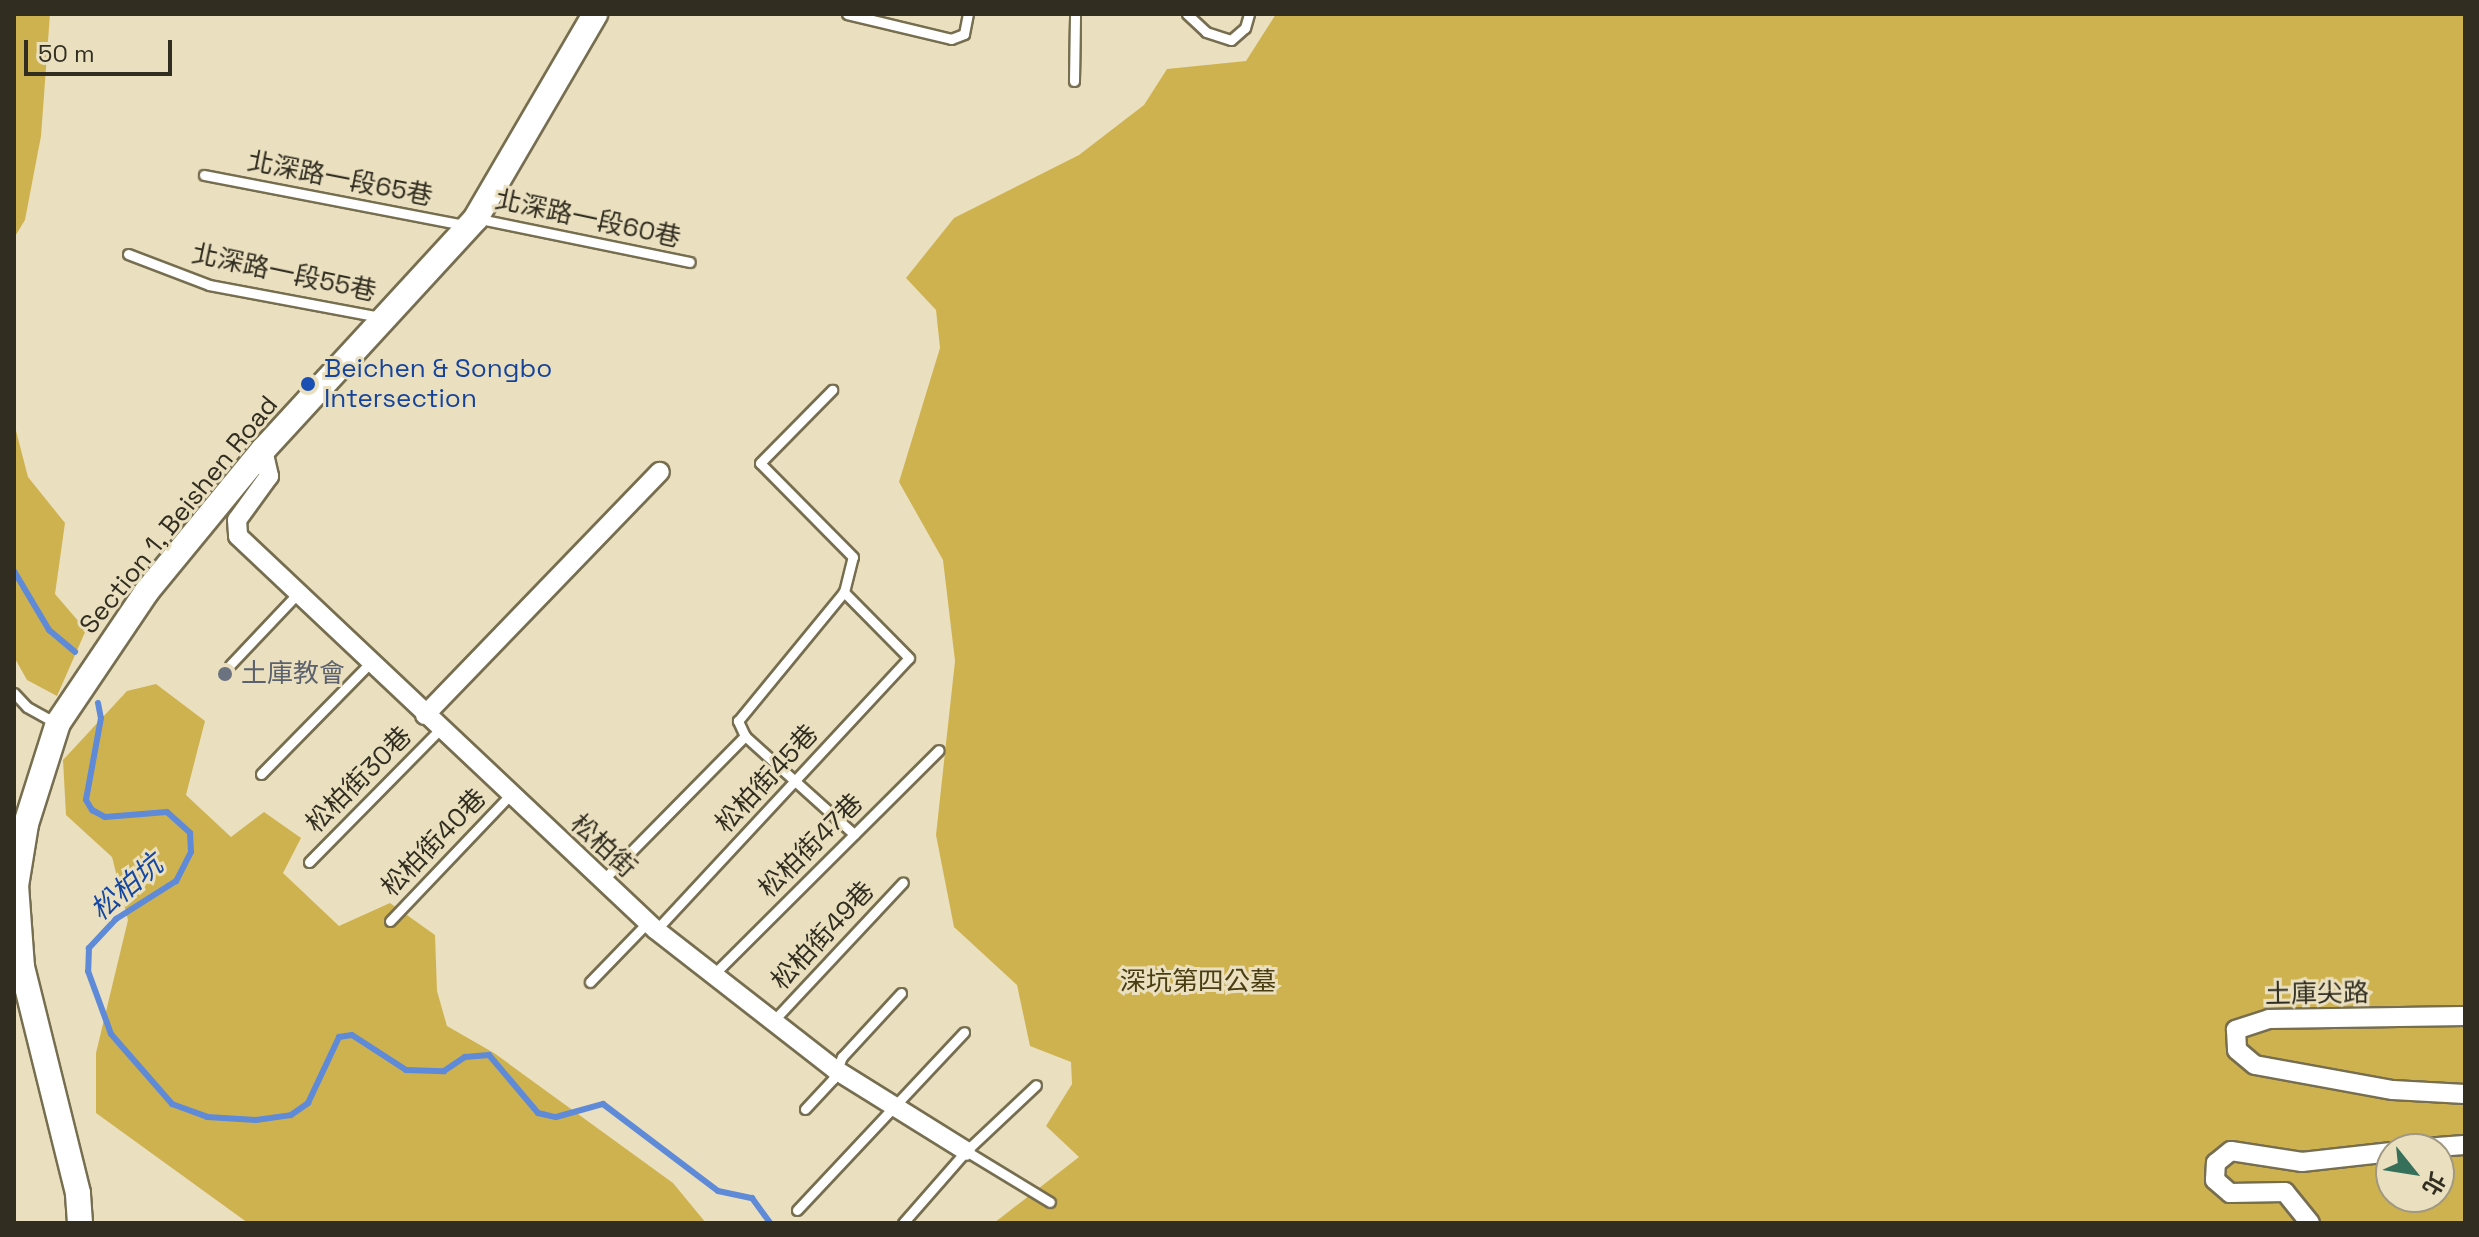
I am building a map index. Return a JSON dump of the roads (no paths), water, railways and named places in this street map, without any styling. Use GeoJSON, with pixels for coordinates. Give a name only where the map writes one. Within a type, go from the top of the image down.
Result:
{"type":"FeatureCollection","features":[{"type":"Feature","properties":{"kind":"main road","name":"Section 1, Beishen Road"},"geometry":{"type":"LineString","coordinates":[[80,1223],[78,1193],[22,967],[16,886],[26,824],[58,723],[147,591],[263,450],[472,222],[595,14]]}},
{"type":"Feature","properties":{"kind":"street","name":"松柏街"},"geometry":{"type":"LineString","coordinates":[[263,450],[269,476],[237,520],[238,536],[369,664],[652,926],[775,1019],[836,1070],[966,1151]]}},
{"type":"Feature","properties":{"kind":"street"},"geometry":{"type":"LineString","coordinates":[[425,715],[660,472]]}},
{"type":"Feature","properties":{"kind":"street","name":"土庫尖路"},"geometry":{"type":"LineString","coordinates":[[2465,1016],[2269,1019],[2236,1030],[2237,1050],[2255,1065],[2393,1090],[2465,1094]]}},
{"type":"Feature","properties":{"kind":"street"},"geometry":{"type":"LineString","coordinates":[[2310,1223],[2285,1192],[2230,1193],[2215,1180],[2216,1163],[2231,1151],[2302,1162],[2375,1154]]}},
{"type":"Feature","properties":{"kind":"lane"},"geometry":{"type":"LineString","coordinates":[[847,14],[951,39],[964,34],[968,14]]}},
{"type":"Feature","properties":{"kind":"lane"},"geometry":{"type":"LineString","coordinates":[[1074,81],[1075,14]]}},
{"type":"Feature","properties":{"kind":"lane"},"geometry":{"type":"LineString","coordinates":[[1187,14],[1206,32],[1231,40],[1245,28],[1249,14]]}},
{"type":"Feature","properties":{"kind":"lane","name":"北深路一段65巷"},"geometry":{"type":"LineString","coordinates":[[204,175],[472,222]]}},
{"type":"Feature","properties":{"kind":"lane","name":"北深路一段60巷"},"geometry":{"type":"LineString","coordinates":[[472,222],[690,262]]}},
{"type":"Feature","properties":{"kind":"lane","name":"北深路一段55巷"},"geometry":{"type":"LineString","coordinates":[[128,254],[209,285],[386,318]]}},
{"type":"Feature","properties":{"kind":"lane"},"geometry":{"type":"LineString","coordinates":[[832,390],[760,463],[853,557],[844,592],[738,721],[745,736],[854,834]]}},
{"type":"Feature","properties":{"kind":"lane","name":"松柏街45巷"},"geometry":{"type":"LineString","coordinates":[[590,982],[652,926],[796,781],[909,658],[844,592]]}},
{"type":"Feature","properties":{"kind":"lane"},"geometry":{"type":"LineString","coordinates":[[230,665],[298,593]]}},
{"type":"Feature","properties":{"kind":"lane"},"geometry":{"type":"LineString","coordinates":[[261,774],[369,664]]}},
{"type":"Feature","properties":{"kind":"lane"},"geometry":{"type":"LineString","coordinates":[[14,693],[27,707],[58,723]]}},
{"type":"Feature","properties":{"kind":"lane","name":"松柏街30巷"},"geometry":{"type":"LineString","coordinates":[[309,862],[440,729]]}},
{"type":"Feature","properties":{"kind":"lane"},"geometry":{"type":"LineString","coordinates":[[602,881],[745,736]]}},
{"type":"Feature","properties":{"kind":"lane","name":"松柏街47巷"},"geometry":{"type":"LineString","coordinates":[[714,974],[939,750]]}},
{"type":"Feature","properties":{"kind":"lane","name":"松柏街40巷"},"geometry":{"type":"LineString","coordinates":[[390,921],[510,795]]}},
{"type":"Feature","properties":{"kind":"lane","name":"松柏街49巷"},"geometry":{"type":"LineString","coordinates":[[775,1019],[903,882]]}},
{"type":"Feature","properties":{"kind":"lane"},"geometry":{"type":"LineString","coordinates":[[805,1109],[901,993]]}},
{"type":"Feature","properties":{"kind":"lane"},"geometry":{"type":"LineString","coordinates":[[797,1210],[964,1032]]}},
{"type":"Feature","properties":{"kind":"lane"},"geometry":{"type":"LineString","coordinates":[[903,1223],[966,1151],[1036,1085]]}},
{"type":"Feature","properties":{"kind":"lane","name":"松柏街"},"geometry":{"type":"LineString","coordinates":[[966,1151],[1050,1202]]}},
{"type":"Feature","properties":{"kind":"waterway","name":"松柏坑"},"geometry":{"type":"LineString","coordinates":[[14,571],[49,630],[75,652]]}},
{"type":"Feature","properties":{"kind":"waterway","name":"松柏坑"},"geometry":{"type":"LineString","coordinates":[[98,703],[101,718],[86,800],[92,810],[105,817],[167,812],[190,833],[191,852],[176,881],[116,919],[89,948],[88,971],[111,1034],[172,1104],[207,1117],[256,1120],[291,1115],[308,1103],[339,1037],[352,1035],[406,1070],[444,1071],[465,1057],[489,1055],[538,1113],[556,1117],[603,1104],[718,1191],[752,1198],[770,1223]]}},
{"type":"Feature","properties":{"kind":"place","name":"Beichen & Songbo Intersection"},"geometry":{"type":"Point","coordinates":[308,384]}},
{"type":"Feature","properties":{"kind":"place","name":"土庫教會"},"geometry":{"type":"Point","coordinates":[225,674]}},
{"type":"Feature","properties":{"kind":"park label","name":"深坑第四公墓"},"geometry":{"type":"Point","coordinates":[1198,982]}}]}
